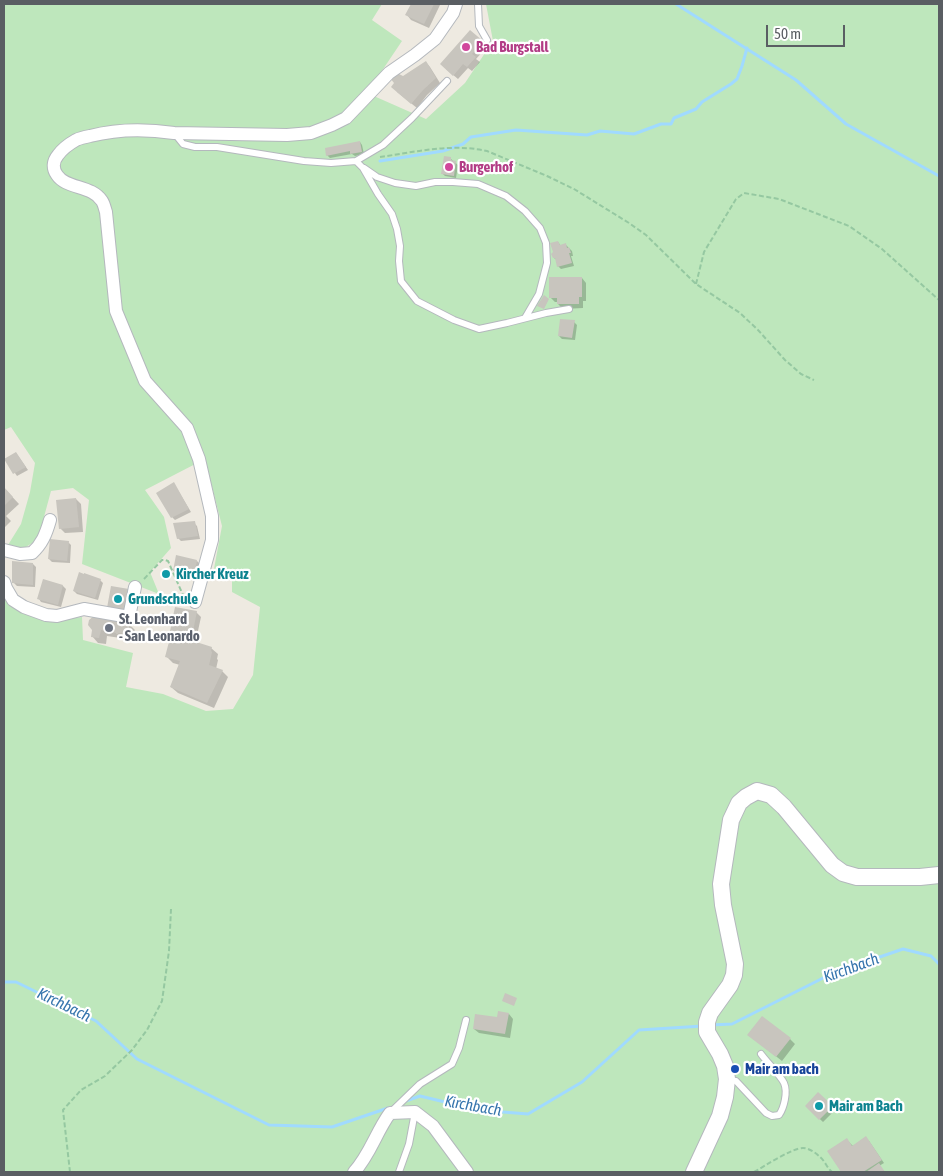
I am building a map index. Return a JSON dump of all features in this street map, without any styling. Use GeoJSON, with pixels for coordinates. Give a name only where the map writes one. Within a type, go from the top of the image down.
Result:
{"type":"FeatureCollection","features":[{"type":"Feature","properties":{"kind":"street"},"geometry":{"type":"LineString","coordinates":[[195,602],[212,540],[212,516],[199,459],[187,428],[145,381],[116,311],[106,212],[102,201],[93,192],[58,178],[54,172],[53,163],[65,147],[77,139],[106,132],[156,130],[174,133],[287,135],[311,133],[332,125],[346,118],[389,73],[435,38],[453,13],[456,4]]}},
{"type":"Feature","properties":{"kind":"street"},"geometry":{"type":"LineString","coordinates":[[4,550],[20,554],[32,553],[46,535],[50,520]]}},
{"type":"Feature","properties":{"kind":"street"},"geometry":{"type":"LineString","coordinates":[[4,582],[13,600],[24,607],[46,615],[56,616],[84,609],[129,617],[135,587]]}},
{"type":"Feature","properties":{"kind":"street"},"geometry":{"type":"LineString","coordinates":[[694,1172],[720,1116],[725,1096],[727,1079],[725,1066],[707,1032],[707,1022],[710,1013],[730,985],[734,975],[734,964],[723,906],[721,884],[731,820],[738,803],[757,791],[771,795],[784,807],[832,865],[844,873],[857,877],[920,877],[939,875]]}},
{"type":"Feature","properties":{"kind":"street"},"geometry":{"type":"LineString","coordinates":[[354,1172],[364,1160],[376,1140],[383,1122],[390,1113],[415,1112],[433,1126],[467,1172]]}},
{"type":"Feature","properties":{"kind":"lane"},"geometry":{"type":"LineString","coordinates":[[478,4],[479,26],[487,40]]}},
{"type":"Feature","properties":{"kind":"lane"},"geometry":{"type":"LineString","coordinates":[[174,133],[183,144],[195,147],[217,148],[304,161],[356,161],[382,145],[412,118],[447,81]]}},
{"type":"Feature","properties":{"kind":"lane"},"geometry":{"type":"LineString","coordinates":[[356,161],[377,177],[396,183],[416,186],[435,182],[478,184],[506,196],[525,211],[540,228],[546,243],[547,263],[538,294],[525,318]]}},
{"type":"Feature","properties":{"kind":"lane"},"geometry":{"type":"LineString","coordinates":[[363,168],[392,214],[400,246],[401,281],[417,301],[454,320],[479,329],[569,309]]}},
{"type":"Feature","properties":{"kind":"lane"},"geometry":{"type":"LineString","coordinates":[[390,1113],[420,1084],[452,1064],[459,1048],[466,1020]]}},
{"type":"Feature","properties":{"kind":"lane"},"geometry":{"type":"LineString","coordinates":[[727,1079],[736,1081],[766,1113],[772,1116],[779,1115],[783,1110],[785,1101],[785,1084],[761,1054]]}},
{"type":"Feature","properties":{"kind":"lane"},"geometry":{"type":"LineString","coordinates":[[399,1172],[409,1144],[415,1112]]}},
{"type":"Feature","properties":{"kind":"path"},"geometry":{"type":"LineString","coordinates":[[356,161],[436,148],[455,147],[487,151],[547,176],[574,189],[646,235],[696,284],[740,313],[785,360],[801,374],[814,380]]}},
{"type":"Feature","properties":{"kind":"path"},"geometry":{"type":"LineString","coordinates":[[696,284],[704,252],[732,204],[744,193],[779,199],[849,226],[882,249],[939,300]]}},
{"type":"Feature","properties":{"kind":"path"},"geometry":{"type":"LineString","coordinates":[[135,587],[162,560],[165,560],[168,561],[183,595],[195,602]]}},
{"type":"Feature","properties":{"kind":"path"},"geometry":{"type":"LineString","coordinates":[[70,1172],[63,1110],[81,1090],[105,1076],[132,1050],[147,1030],[162,1001],[172,910]]}},
{"type":"Feature","properties":{"kind":"path"},"geometry":{"type":"LineString","coordinates":[[754,1172],[797,1149],[803,1148],[822,1158],[832,1172]]}},
{"type":"Feature","properties":{"kind":"green space"},"geometry":{"type":"Polygon","coordinates":[[[4,4],[382,4],[372,20],[402,41],[367,93],[426,119],[465,83],[493,41],[486,4],[939,4],[939,1172],[4,1172],[4,595],[56,620],[82,617],[83,640],[133,653],[126,687],[163,694],[206,711],[233,709],[253,675],[260,607],[232,592],[232,578],[213,574],[222,526],[205,459],[145,490],[164,517],[171,548],[150,572],[159,594],[82,564],[89,500],[73,488],[51,491],[38,539],[23,549],[8,545],[21,524],[30,492],[35,463],[11,427],[4,430],[4,4]]]}},
{"type":"Feature","properties":{"kind":"building"},"geometry":{"type":"Polygon","coordinates":[[[411,4],[434,4],[424,24],[405,15],[411,4]]]}},
{"type":"Feature","properties":{"kind":"building","name":"Bad Burgstall"},"geometry":{"type":"Polygon","coordinates":[[[470,30],[483,41],[472,54],[476,57],[467,67],[463,64],[453,76],[440,64],[470,30]]]}},
{"type":"Feature","properties":{"kind":"building"},"geometry":{"type":"Polygon","coordinates":[[[426,61],[436,78],[411,104],[391,87],[394,83],[390,78],[397,73],[403,76],[426,61]]]}},
{"type":"Feature","properties":{"kind":"building"},"geometry":{"type":"Polygon","coordinates":[[[360,141],[362,152],[350,154],[350,151],[326,156],[325,148],[360,141]]]}},
{"type":"Feature","properties":{"kind":"building","name":"Burgerhof"},"geometry":{"type":"Polygon","coordinates":[[[444,156],[451,157],[451,160],[456,161],[454,176],[441,174],[444,156]]]}},
{"type":"Feature","properties":{"kind":"building"},"geometry":{"type":"Polygon","coordinates":[[[558,241],[560,245],[566,243],[567,248],[569,247],[572,263],[557,267],[555,258],[551,254],[553,252],[550,243],[558,241]]]}},
{"type":"Feature","properties":{"kind":"building"},"geometry":{"type":"Polygon","coordinates":[[[549,277],[582,277],[582,297],[579,297],[579,304],[557,304],[557,298],[549,298],[549,277]]]}},
{"type":"Feature","properties":{"kind":"building"},"geometry":{"type":"Polygon","coordinates":[[[544,295],[549,299],[544,309],[537,306],[544,295]]]}},
{"type":"Feature","properties":{"kind":"building"},"geometry":{"type":"Polygon","coordinates":[[[560,319],[575,320],[572,338],[558,336],[560,319]]]}},
{"type":"Feature","properties":{"kind":"building"},"geometry":{"type":"Polygon","coordinates":[[[16,452],[26,467],[13,474],[4,459],[16,452]]]}},
{"type":"Feature","properties":{"kind":"building"},"geometry":{"type":"Polygon","coordinates":[[[174,482],[189,509],[171,518],[156,493],[174,482]]]}},
{"type":"Feature","properties":{"kind":"building"},"geometry":{"type":"Polygon","coordinates":[[[4,487],[13,497],[4,506],[4,487]]]}},
{"type":"Feature","properties":{"kind":"building"},"geometry":{"type":"Polygon","coordinates":[[[76,498],[79,527],[59,529],[56,500],[76,498]]]}},
{"type":"Feature","properties":{"kind":"building"},"geometry":{"type":"Polygon","coordinates":[[[195,521],[198,536],[177,539],[173,523],[195,521]]]}},
{"type":"Feature","properties":{"kind":"building"},"geometry":{"type":"Polygon","coordinates":[[[50,539],[69,541],[67,561],[48,559],[50,539]]]}},
{"type":"Feature","properties":{"kind":"building"},"geometry":{"type":"Polygon","coordinates":[[[176,555],[197,560],[194,575],[173,571],[176,555]]]}},
{"type":"Feature","properties":{"kind":"building"},"geometry":{"type":"Polygon","coordinates":[[[12,561],[33,563],[33,585],[12,583],[12,561]]]}},
{"type":"Feature","properties":{"kind":"building"},"geometry":{"type":"Polygon","coordinates":[[[79,572],[101,579],[95,598],[73,591],[79,572]]]}},
{"type":"Feature","properties":{"kind":"building"},"geometry":{"type":"Polygon","coordinates":[[[43,579],[63,585],[58,605],[37,599],[43,579]]]}},
{"type":"Feature","properties":{"kind":"building","name":"Grundschule"},"geometry":{"type":"Polygon","coordinates":[[[111,586],[129,589],[124,611],[107,608],[111,586]]]}},
{"type":"Feature","properties":{"kind":"building"},"geometry":{"type":"Polygon","coordinates":[[[175,607],[197,611],[192,636],[170,631],[175,607]]]}},
{"type":"Feature","properties":{"kind":"building","name":"St. Leonhard - San Leonardo"},"geometry":{"type":"Polygon","coordinates":[[[95,615],[121,619],[121,622],[130,623],[128,634],[116,634],[101,630],[99,638],[91,637],[92,630],[88,625],[89,620],[95,615]]]}},
{"type":"Feature","properties":{"kind":"building"},"geometry":{"type":"Polygon","coordinates":[[[171,634],[212,647],[209,665],[223,670],[207,703],[170,687],[180,661],[165,657],[171,634]]]}},
{"type":"Feature","properties":{"kind":"building"},"geometry":{"type":"Polygon","coordinates":[[[505,993],[517,998],[514,1006],[502,1001],[505,993]]]}},
{"type":"Feature","properties":{"kind":"building"},"geometry":{"type":"Polygon","coordinates":[[[498,1011],[509,1013],[505,1034],[473,1029],[475,1014],[497,1017],[498,1011]]]}},
{"type":"Feature","properties":{"kind":"building"},"geometry":{"type":"Polygon","coordinates":[[[762,1016],[791,1038],[776,1057],[747,1035],[762,1016]]]}},
{"type":"Feature","properties":{"kind":"building","name":"Mair am Bach"},"geometry":{"type":"Polygon","coordinates":[[[818,1092],[833,1106],[819,1120],[805,1106],[818,1092]]]}},
{"type":"Feature","properties":{"kind":"building"},"geometry":{"type":"Polygon","coordinates":[[[866,1136],[882,1160],[863,1172],[841,1172],[827,1151],[847,1138],[852,1146],[866,1136]]]}},
{"type":"Feature","properties":{"kind":"building"},"geometry":{"type":"Polygon","coordinates":[[[879,1163],[885,1172],[866,1172],[879,1163]]]}},
{"type":"Feature","properties":{"kind":"waterway"},"geometry":{"type":"LineString","coordinates":[[676,4],[796,80],[846,124],[939,176]]}},
{"type":"Feature","properties":{"kind":"waterway"},"geometry":{"type":"LineString","coordinates":[[380,161],[443,151],[463,144],[471,137],[516,130],[587,135],[600,131],[634,134],[661,124],[671,124],[674,118],[696,109],[702,102],[737,79],[747,48]]}},
{"type":"Feature","properties":{"kind":"waterway","name":"Kirchbach"},"geometry":{"type":"LineString","coordinates":[[711,1025],[732,1024],[833,973],[903,949],[931,956],[939,964]]}},
{"type":"Feature","properties":{"kind":"waterway","name":"Kirchbach"},"geometry":{"type":"LineString","coordinates":[[4,982],[16,982],[96,1021],[137,1059],[269,1125],[332,1127],[388,1108]]}},
{"type":"Feature","properties":{"kind":"waterway","name":"Kirchbach"},"geometry":{"type":"LineString","coordinates":[[403,1102],[420,1096],[478,1110],[528,1114],[582,1082],[639,1030],[703,1026]]}},
{"type":"Feature","properties":{"kind":"place","name":"Bad Burgstall"},"geometry":{"type":"Point","coordinates":[466,47]}},
{"type":"Feature","properties":{"kind":"place","name":"Burgerhof"},"geometry":{"type":"Point","coordinates":[449,167]}},
{"type":"Feature","properties":{"kind":"place","name":"Kircher Kreuz"},"geometry":{"type":"Point","coordinates":[166,574]}},
{"type":"Feature","properties":{"kind":"place","name":"Grundschule"},"geometry":{"type":"Point","coordinates":[118,599]}},
{"type":"Feature","properties":{"kind":"place","name":"St. Leonhard - San Leonardo"},"geometry":{"type":"Point","coordinates":[109,628]}},
{"type":"Feature","properties":{"kind":"place","name":"Mair am bach"},"geometry":{"type":"Point","coordinates":[735,1069]}},
{"type":"Feature","properties":{"kind":"place","name":"Mair am Bach"},"geometry":{"type":"Point","coordinates":[819,1106]}}]}
